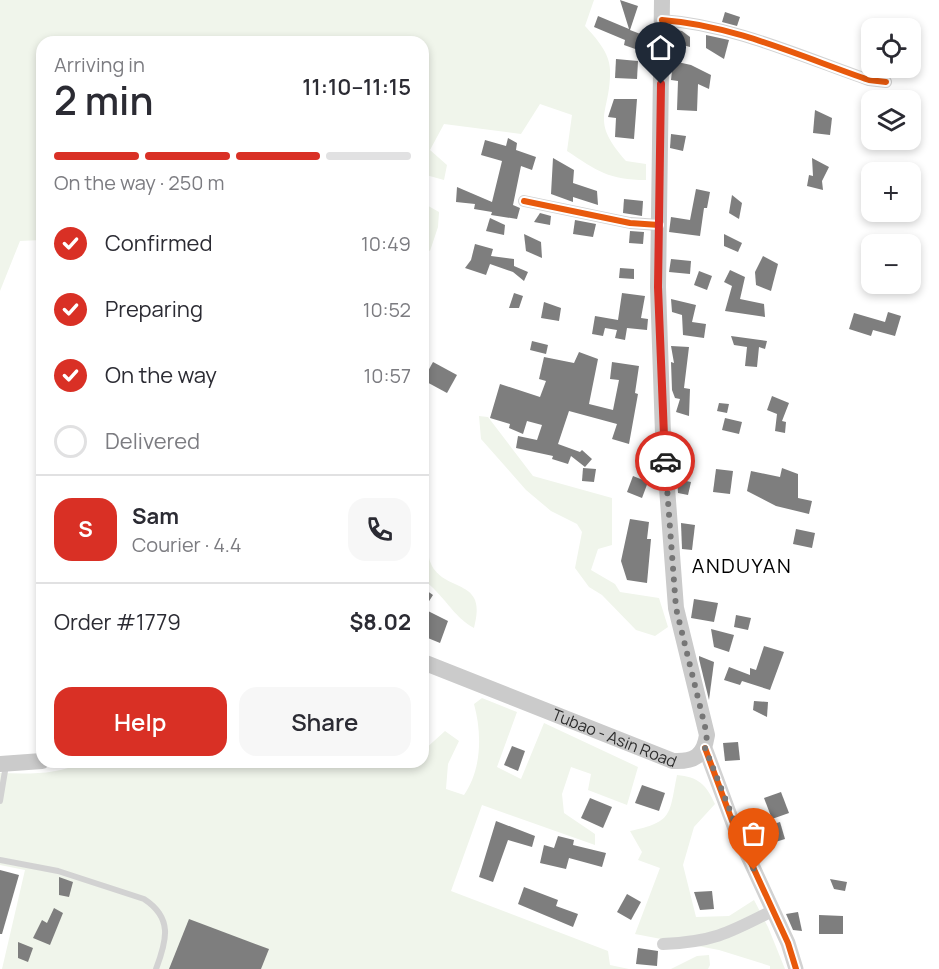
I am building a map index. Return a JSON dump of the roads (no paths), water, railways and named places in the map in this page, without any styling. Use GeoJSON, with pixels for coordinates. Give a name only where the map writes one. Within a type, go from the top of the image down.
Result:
{"type":"FeatureCollection","features":[{"type":"Feature","properties":{"kind":"main road"},"geometry":{"type":"LineString","coordinates":[[662,0],[659,225],[663,434],[676,608],[707,735],[705,748]]}},
{"type":"Feature","properties":{"kind":"main road","name":"Tubao - Asin Road"},"geometry":{"type":"LineString","coordinates":[[429,664],[673,761],[687,761],[699,757],[705,748]]}},
{"type":"Feature","properties":{"kind":"main road"},"geometry":{"type":"LineString","coordinates":[[3,764],[36,761]]}},
{"type":"Feature","properties":{"kind":"street"},"geometry":{"type":"LineString","coordinates":[[662,20],[683,21],[758,41],[869,80],[886,82]]}},
{"type":"Feature","properties":{"kind":"street"},"geometry":{"type":"LineString","coordinates":[[524,201],[630,223],[659,225]]}},
{"type":"Feature","properties":{"kind":"street"},"geometry":{"type":"LineString","coordinates":[[705,748],[734,826],[788,943],[796,969]]}},
{"type":"Feature","properties":{"kind":"street"},"geometry":{"type":"LineString","coordinates":[[663,944],[690,943],[723,936],[772,911]]}},
{"type":"Feature","properties":{"kind":"lane"},"geometry":{"type":"LineString","coordinates":[[0,801],[3,764]]}},
{"type":"Feature","properties":{"kind":"lane"},"geometry":{"type":"LineString","coordinates":[[0,860],[58,872],[144,899],[152,904],[160,910],[166,930],[156,969]]}},
{"type":"Feature","properties":{"kind":"district","name":"ANDUYAN"},"geometry":{"type":"Point","coordinates":[742,565]}}]}
